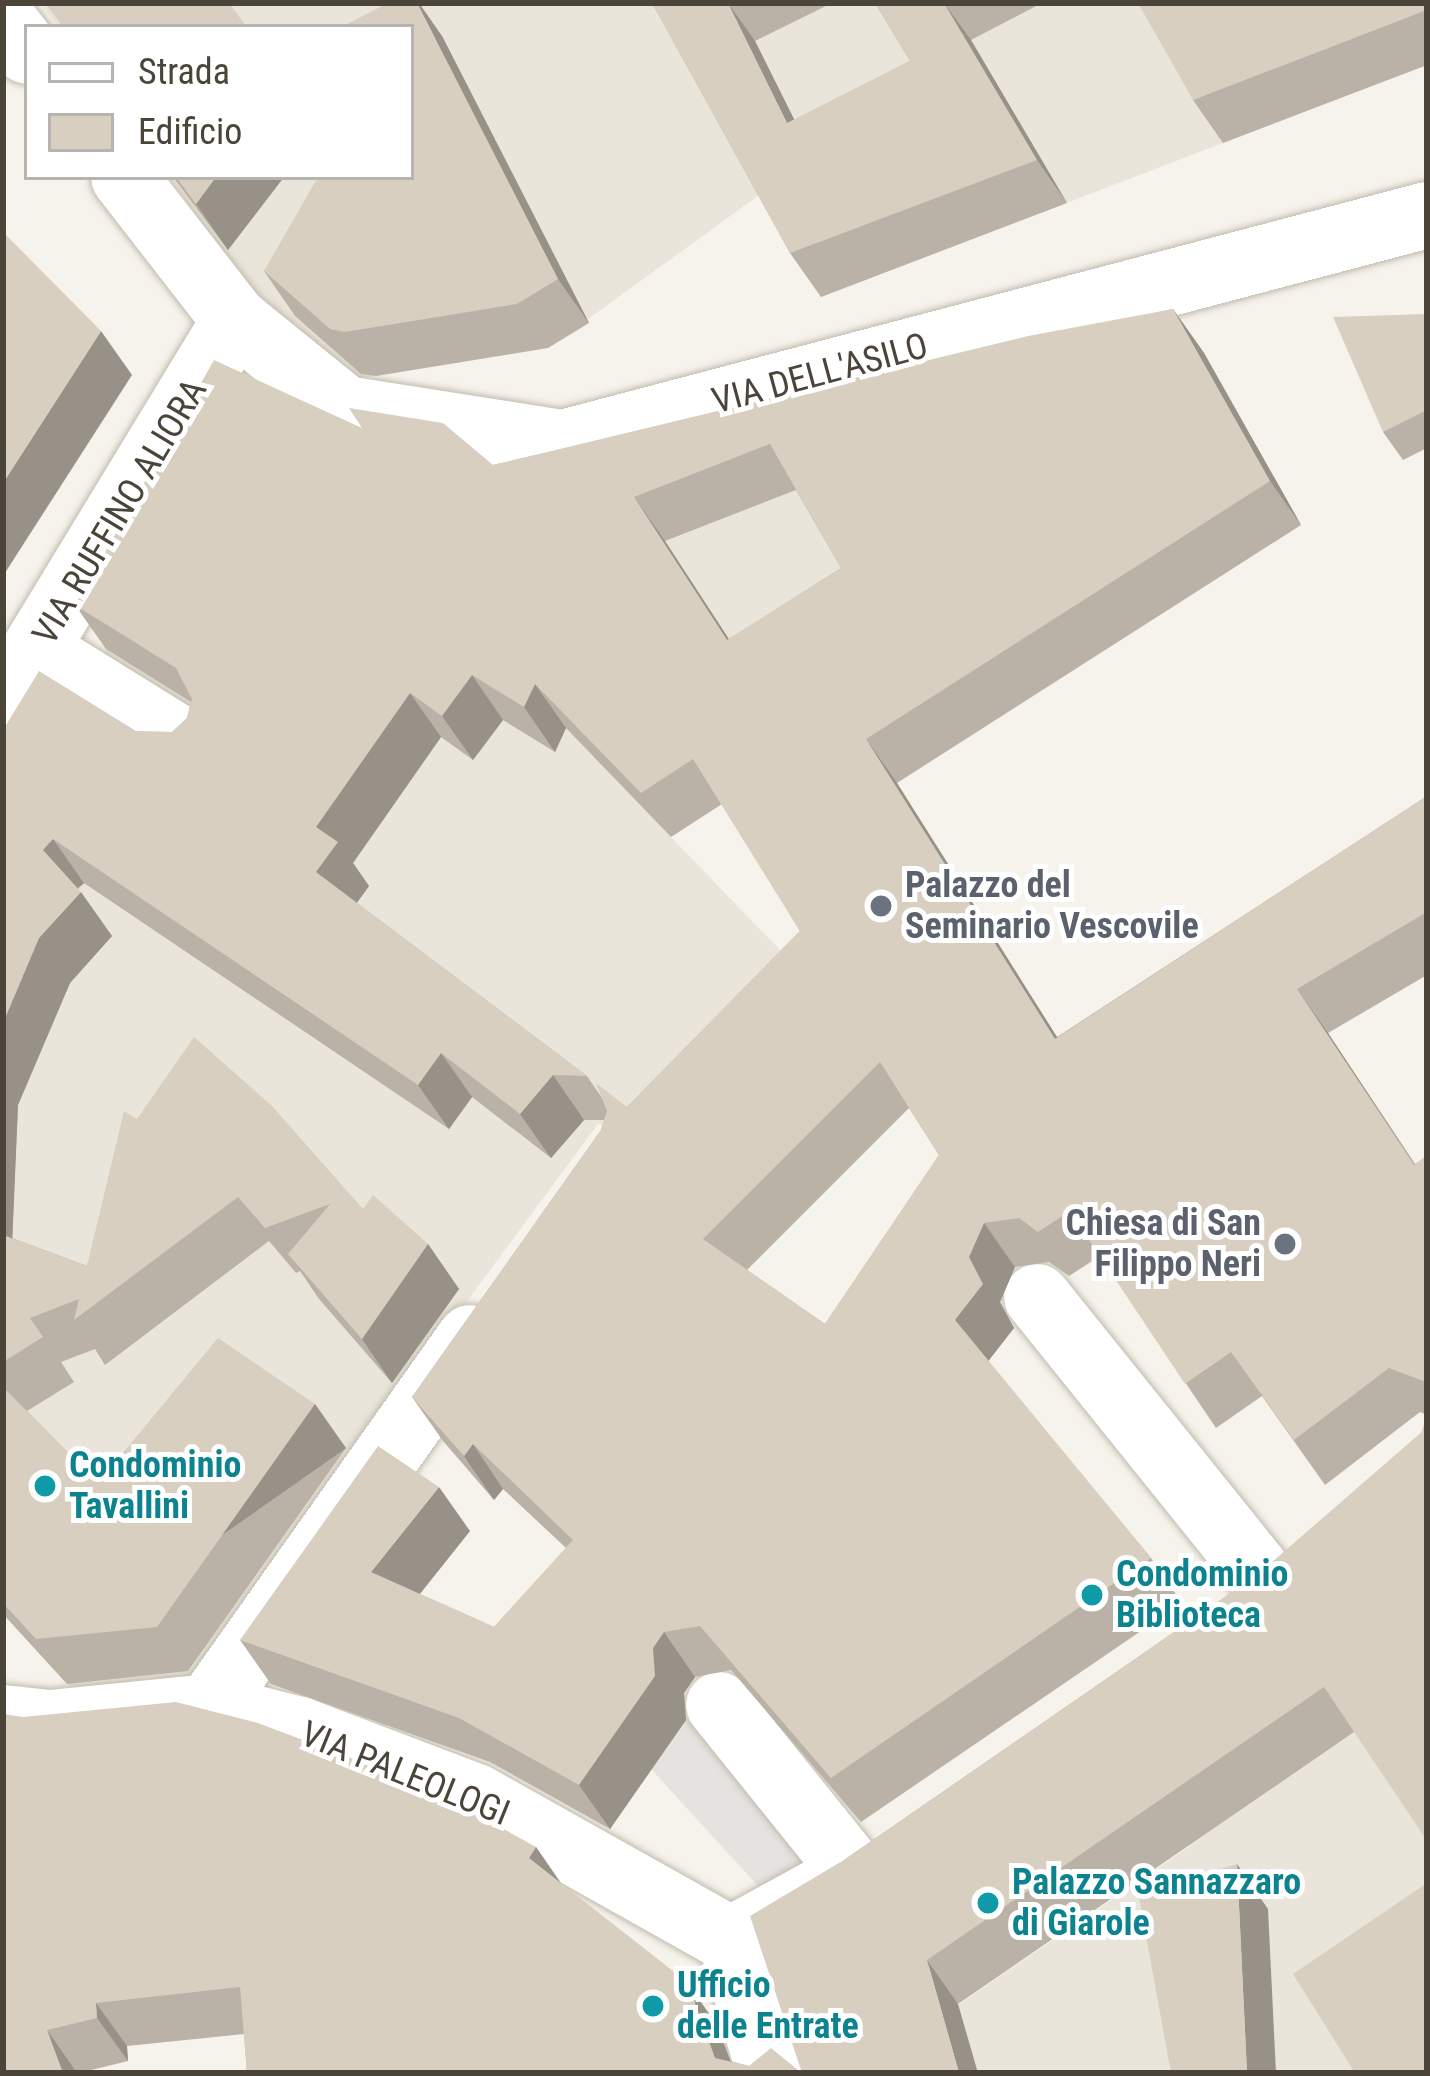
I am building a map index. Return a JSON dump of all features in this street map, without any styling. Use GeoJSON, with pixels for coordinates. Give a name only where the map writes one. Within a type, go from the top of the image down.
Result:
{"type":"FeatureCollection","features":[{"type":"Feature","properties":{"kind":"street"},"geometry":{"type":"LineString","coordinates":[[3,20],[24,47]]}},
{"type":"Feature","properties":{"kind":"street","name":"VIA DELL'ASILO"},"geometry":{"type":"LineString","coordinates":[[126,180],[235,320],[344,409],[563,443],[1427,215]]}},
{"type":"Feature","properties":{"kind":"street","name":"VIA RUFFINO ALIORA"},"geometry":{"type":"LineString","coordinates":[[20,676],[235,320]]}},
{"type":"Feature","properties":{"kind":"street"},"geometry":{"type":"LineString","coordinates":[[20,676],[186,743]]}},
{"type":"Feature","properties":{"kind":"street"},"geometry":{"type":"LineString","coordinates":[[209,1707],[506,1286]]}},
{"type":"Feature","properties":{"kind":"street"},"geometry":{"type":"LineString","coordinates":[[1037,1297],[1269,1583]]}},
{"type":"Feature","properties":{"kind":"street"},"geometry":{"type":"LineString","coordinates":[[718,1705],[854,1873]]}},
{"type":"Feature","properties":{"kind":"street","name":"VIA PALEOLOGI"},"geometry":{"type":"LineString","coordinates":[[27,1721],[209,1707],[300,1730],[476,1796],[731,1940]]}},
{"type":"Feature","properties":{"kind":"street"},"geometry":{"type":"LineString","coordinates":[[770,2073],[731,1940],[854,1873],[913,1832]]}},
{"type":"Feature","properties":{"kind":"shaded area"},"geometry":{"type":"Polygon","coordinates":[[[41,3],[1427,3],[1427,65],[821,297],[762,193],[548,348],[342,381],[231,265],[172,180],[414,180],[414,24],[56,24],[41,3]]]}},
{"type":"Feature","properties":{"kind":"shaded area"},"geometry":{"type":"Polygon","coordinates":[[[1059,380],[614,778],[781,951],[620,1128],[598,1124],[175,1696],[83,1701],[3,1614],[3,832],[245,404],[412,481],[1059,380]]]}},
{"type":"Feature","properties":{"kind":"shaded area"},"geometry":{"type":"Polygon","coordinates":[[[1427,1505],[1427,2073],[978,2073],[958,2005],[1190,1846],[1118,1742],[1427,1505]]]}},
{"type":"Feature","properties":{"kind":"shaded area"},"geometry":{"type":"Polygon","coordinates":[[[695,1707],[829,1871],[770,1899],[651,1769],[695,1707]]]}},
{"type":"Feature","properties":{"kind":"building"},"geometry":{"type":"Polygon","coordinates":[[[45,3],[229,3],[245,24],[61,24],[45,3]]]}},
{"type":"Feature","properties":{"kind":"building"},"geometry":{"type":"Polygon","coordinates":[[[388,3],[417,3],[558,279],[517,304],[345,332],[330,329],[264,271],[316,180],[414,180],[414,24],[347,24],[388,3]]]}},
{"type":"Feature","properties":{"kind":"building"},"geometry":{"type":"Polygon","coordinates":[[[652,3],[728,3],[787,123],[910,61],[875,3],[944,3],[1037,160],[790,253],[652,3]]]}},
{"type":"Feature","properties":{"kind":"building"},"geometry":{"type":"Polygon","coordinates":[[[1138,3],[1427,3],[1427,10],[1193,100],[1138,3]]]}},
{"type":"Feature","properties":{"kind":"building"},"geometry":{"type":"Polygon","coordinates":[[[178,180],[214,180],[196,204],[178,180]]]}},
{"type":"Feature","properties":{"kind":"building"},"geometry":{"type":"Polygon","coordinates":[[[3,232],[101,331],[3,483],[3,232]]]}},
{"type":"Feature","properties":{"kind":"building"},"geometry":{"type":"Polygon","coordinates":[[[1173,309],[1270,481],[866,739],[1055,1039],[1427,796],[1427,912],[1297,989],[1414,1165],[1427,1156],[1427,1385],[1389,1368],[1294,1440],[1231,1352],[1185,1384],[1070,1211],[1038,1232],[1019,1218],[984,1223],[969,1257],[983,1284],[955,1320],[1151,1558],[831,1778],[700,1626],[664,1632],[653,1648],[655,1676],[579,1785],[459,1718],[240,1640],[378,1446],[439,1487],[371,1572],[494,1627],[573,1540],[473,1444],[464,1456],[412,1397],[601,1130],[607,1111],[596,1083],[627,1107],[800,931],[693,759],[641,793],[535,684],[524,707],[472,675],[442,716],[410,693],[316,827],[338,842],[316,872],[587,1076],[553,1075],[520,1114],[441,1053],[418,1085],[53,839],[43,850],[81,892],[39,938],[3,1023],[3,730],[39,671],[136,731],[172,732],[187,718],[192,699],[176,668],[75,605],[214,360],[362,428],[349,408],[443,423],[493,465],[1028,336],[1173,309]],[[770,444],[634,497],[727,640],[841,568],[770,444]],[[880,1062],[703,1239],[825,1324],[939,1155],[880,1062]]]}},
{"type":"Feature","properties":{"kind":"building"},"geometry":{"type":"Polygon","coordinates":[[[1427,314],[1427,410],[1383,432],[1333,317],[1427,314]]]}},
{"type":"Feature","properties":{"kind":"building"},"geometry":{"type":"Polygon","coordinates":[[[194,1037],[272,1106],[363,1209],[373,1195],[428,1244],[362,1339],[288,1254],[330,1204],[265,1228],[238,1197],[74,1320],[79,1299],[30,1318],[43,1337],[3,1362],[3,1235],[87,1266],[124,1111],[137,1119],[194,1037]]]}},
{"type":"Feature","properties":{"kind":"building"},"geometry":{"type":"Polygon","coordinates":[[[218,1338],[315,1404],[157,1627],[36,1639],[3,1603],[3,1387],[98,1483],[218,1338]]]}},
{"type":"Feature","properties":{"kind":"building"},"geometry":{"type":"Polygon","coordinates":[[[1427,1416],[1427,1841],[1324,1687],[927,1960],[959,2073],[802,2073],[750,1916],[844,1860],[1261,1572],[1421,1433],[1427,1416]]]}},
{"type":"Feature","properties":{"kind":"building"},"geometry":{"type":"Polygon","coordinates":[[[176,1702],[258,1723],[430,1788],[536,1847],[529,1858],[687,1982],[715,2058],[749,2066],[771,2048],[798,2070],[247,2073],[240,1987],[96,2003],[97,2018],[47,2030],[63,2073],[3,2073],[3,1714],[23,1717],[176,1702]]]}},
{"type":"Feature","properties":{"kind":"building"},"geometry":{"type":"Polygon","coordinates":[[[1237,1864],[1247,2073],[1171,2073],[1138,1892],[1237,1864]]]}},
{"type":"Feature","properties":{"kind":"building"},"geometry":{"type":"Polygon","coordinates":[[[1427,1883],[1427,2073],[1355,2073],[1293,1974],[1427,1883]]]}},
{"type":"Feature","properties":{"kind":"place","name":"Palazzo del Seminario Vescovile"},"geometry":{"type":"Point","coordinates":[881,906]}},
{"type":"Feature","properties":{"kind":"place","name":"Chiesa di San Filippo Neri"},"geometry":{"type":"Point","coordinates":[1285,1244]}},
{"type":"Feature","properties":{"kind":"place","name":"Condominio Tavallini"},"geometry":{"type":"Point","coordinates":[45,1486]}},
{"type":"Feature","properties":{"kind":"place","name":"Condominio Biblioteca"},"geometry":{"type":"Point","coordinates":[1092,1595]}},
{"type":"Feature","properties":{"kind":"place","name":"Palazzo Sannazzaro di Giarole"},"geometry":{"type":"Point","coordinates":[988,1903]}},
{"type":"Feature","properties":{"kind":"place","name":"Ufficio delle Entrate"},"geometry":{"type":"Point","coordinates":[653,2006]}}]}
